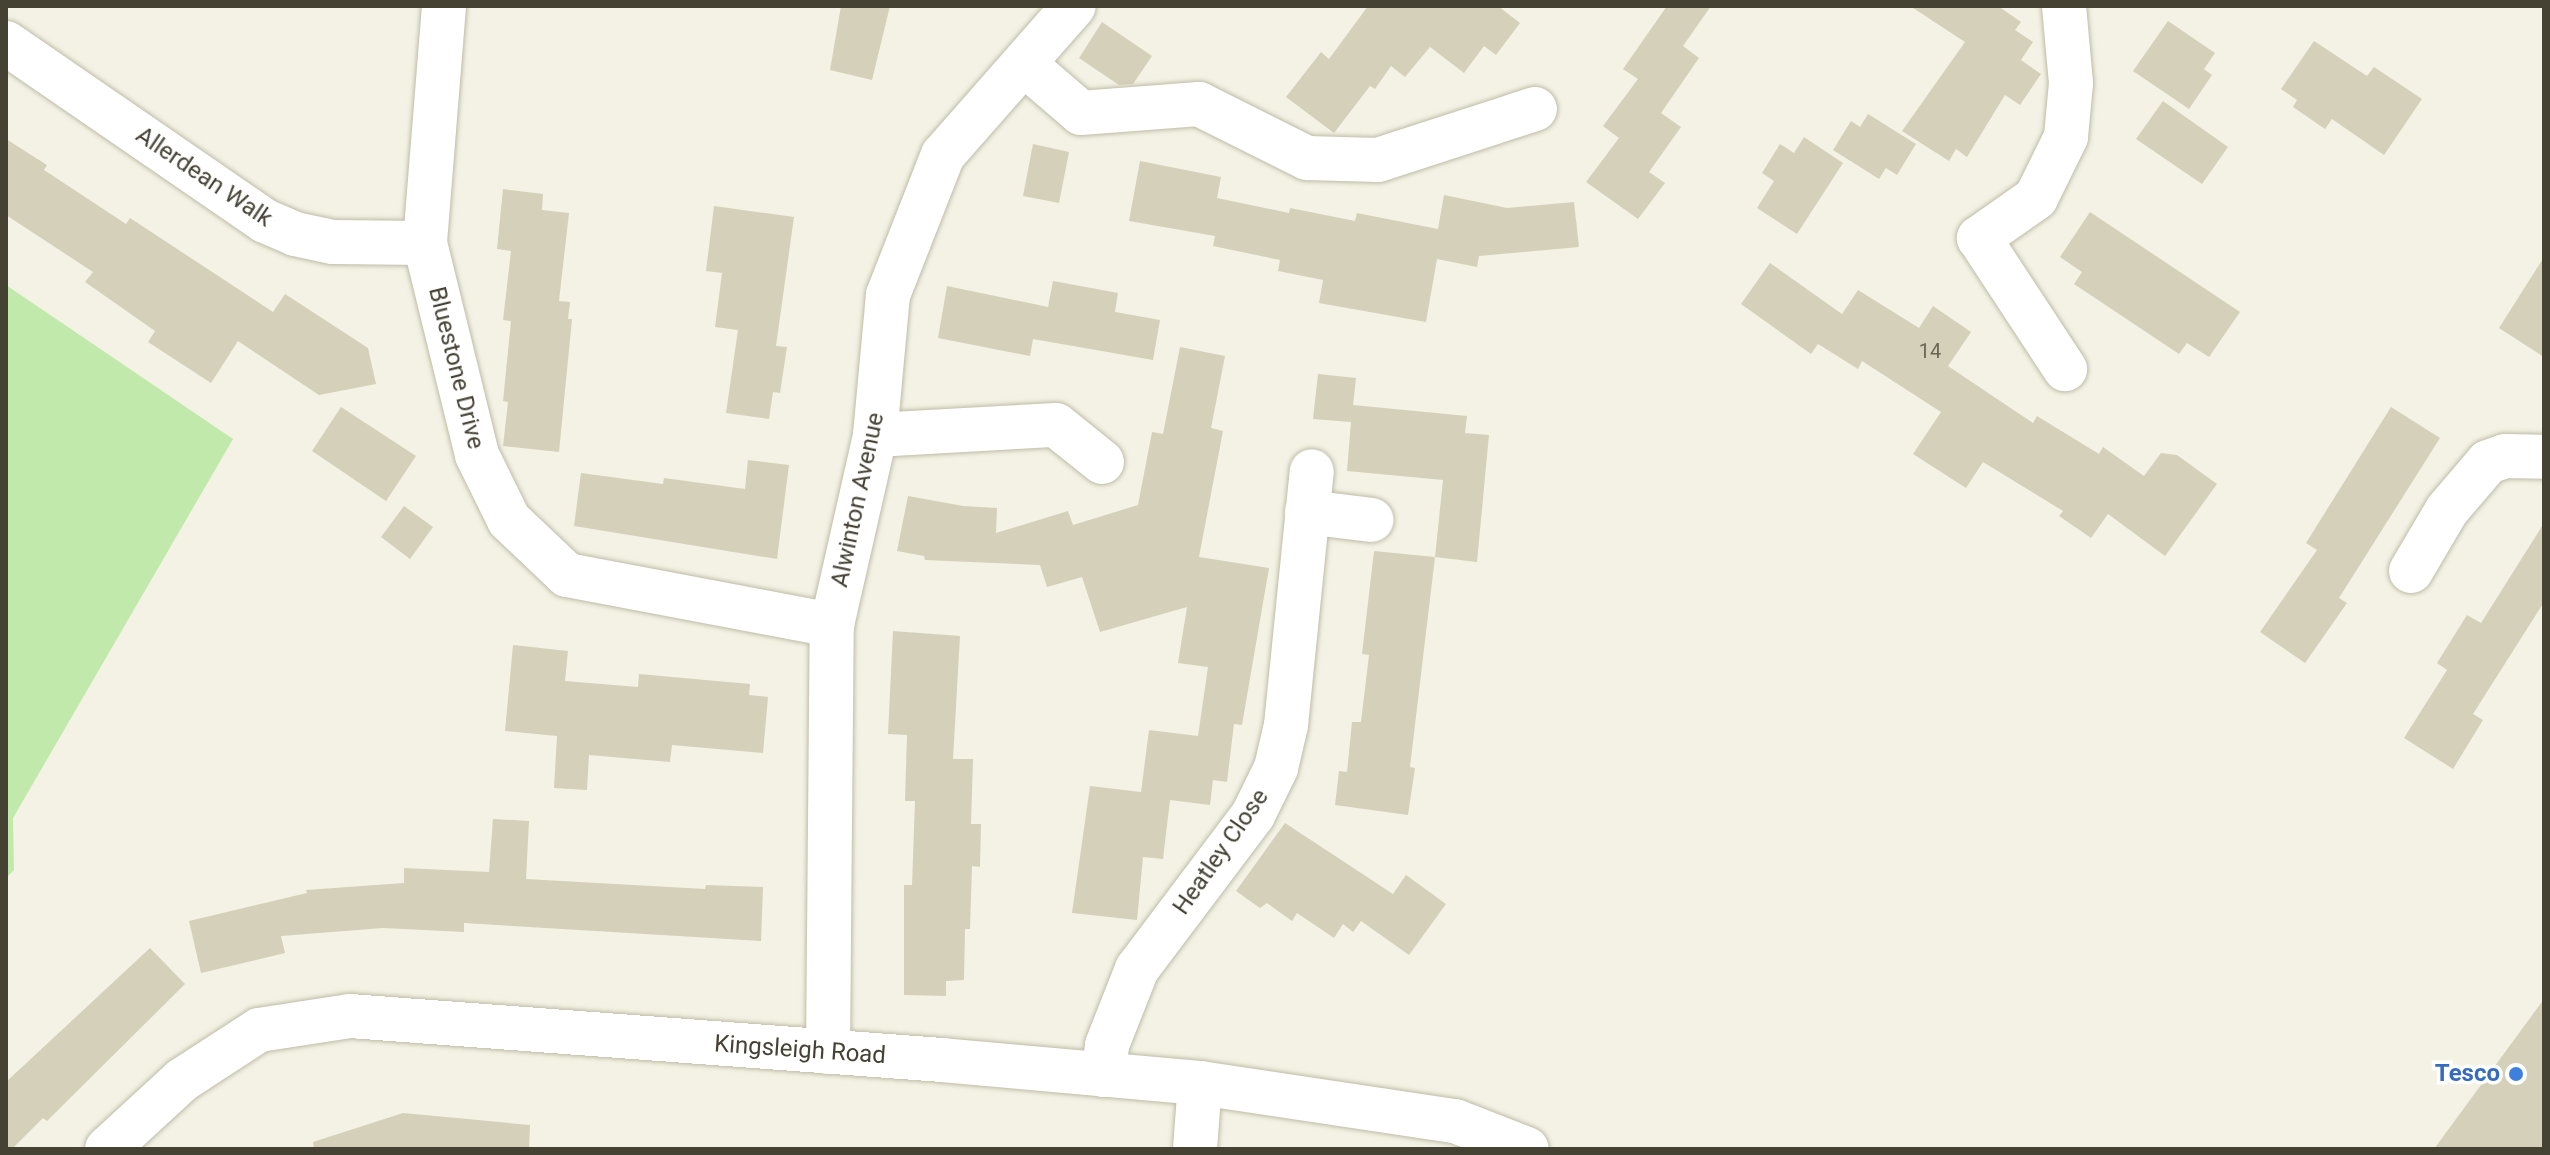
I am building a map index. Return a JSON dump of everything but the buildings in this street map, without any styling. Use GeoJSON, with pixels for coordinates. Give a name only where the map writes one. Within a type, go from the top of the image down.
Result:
{"type":"FeatureCollection","features":[{"type":"Feature","properties":{"kind":"street","name":"Bluestone Drive"},"geometry":{"type":"LineString","coordinates":[[444,6],[425,243],[477,455],[509,520],[567,575],[832,625]]}},
{"type":"Feature","properties":{"kind":"street","name":"Alwinton Avenue"},"geometry":{"type":"LineString","coordinates":[[828,1052],[832,625],[875,435],[888,295],[943,155],[1074,6]]}},
{"type":"Feature","properties":{"kind":"street"},"geometry":{"type":"LineString","coordinates":[[2064,6],[2071,83],[2066,137],[2036,198],[1979,238],[2065,369]]}},
{"type":"Feature","properties":{"kind":"street","name":"Allerdean Walk"},"geometry":{"type":"LineString","coordinates":[[6,43],[265,221],[295,234],[333,242],[425,243]]}},
{"type":"Feature","properties":{"kind":"street"},"geometry":{"type":"LineString","coordinates":[[1024,64],[1081,113],[1199,104],[1307,158],[1378,160],[1535,109]]}},
{"type":"Feature","properties":{"kind":"street"},"geometry":{"type":"LineString","coordinates":[[875,435],[1056,425],[1102,462]]}},
{"type":"Feature","properties":{"kind":"street"},"geometry":{"type":"LineString","coordinates":[[2411,571],[2447,510],[2488,462],[2505,456],[2544,457]]}},
{"type":"Feature","properties":{"kind":"street","name":"Heatley Close"},"geometry":{"type":"LineString","coordinates":[[1103,1075],[1107,1045],[1137,969],[1253,815],[1276,768],[1286,725],[1309,491],[1372,520]]}},
{"type":"Feature","properties":{"kind":"street","name":"Kingsleigh Road"},"geometry":{"type":"LineString","coordinates":[[107,1149],[182,1080],[259,1030],[350,1016],[1200,1083],[1455,1121],[1527,1149]]}},
{"type":"Feature","properties":{"kind":"street"},"geometry":{"type":"LineString","coordinates":[[1195,1149],[1200,1083]]}},
{"type":"Feature","properties":{"kind":"green space"},"geometry":{"type":"Polygon","coordinates":[[[6,285],[233,439],[13,818],[14,870],[6,878],[6,285]]]}},
{"type":"Feature","properties":{"kind":"place","name":"Tesco"},"geometry":{"type":"Point","coordinates":[2516,1074]}}]}
